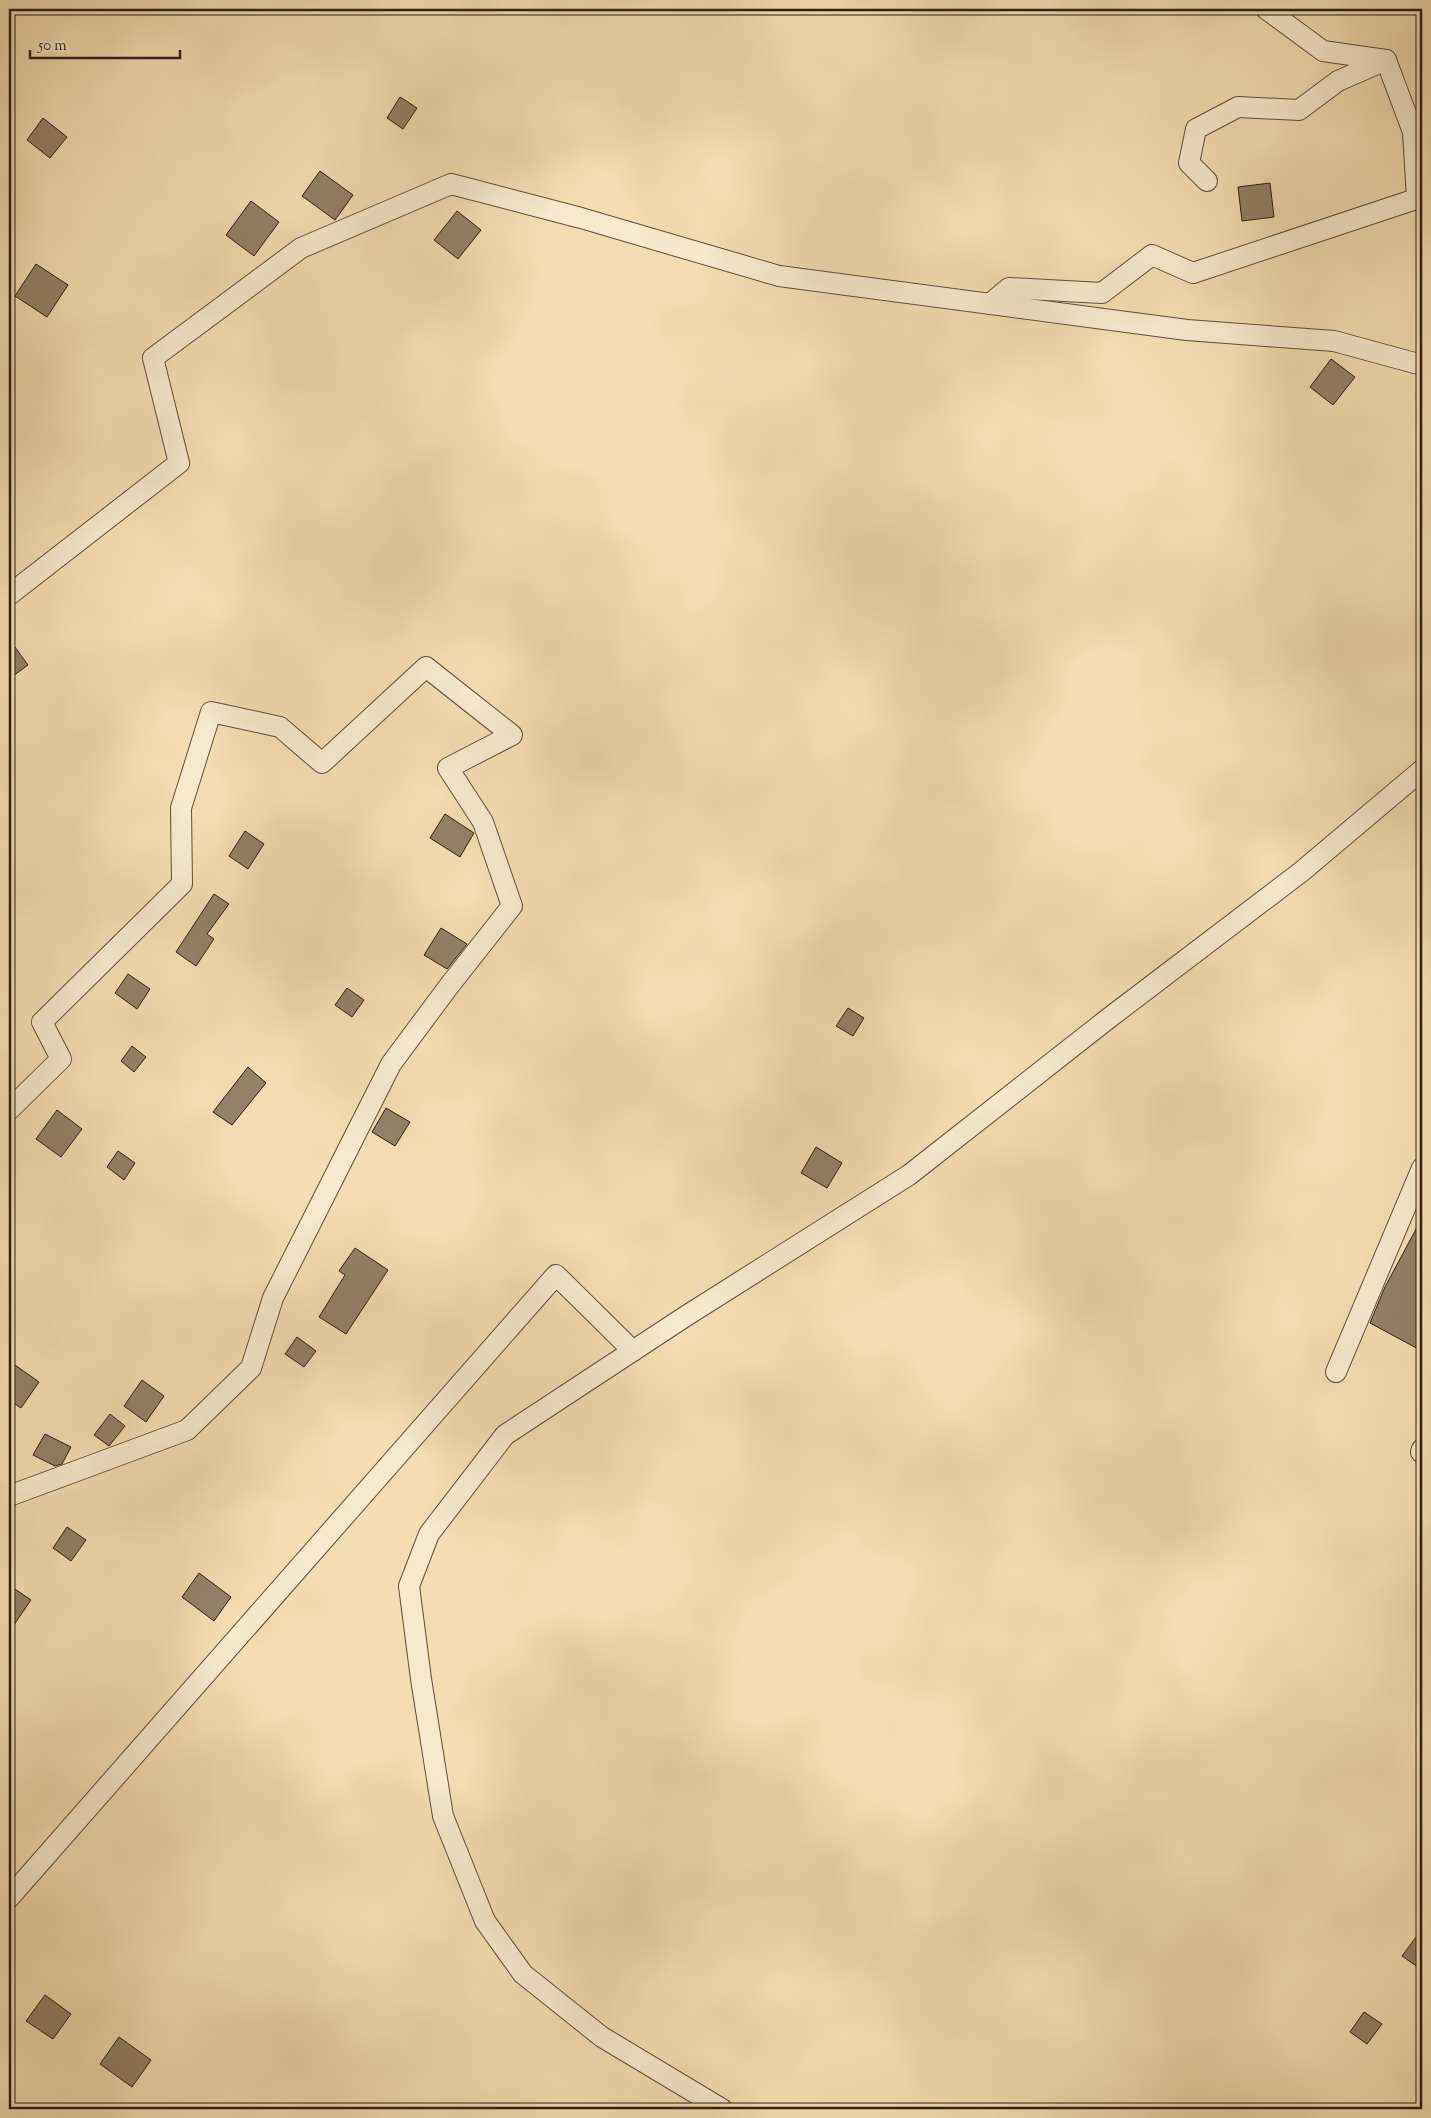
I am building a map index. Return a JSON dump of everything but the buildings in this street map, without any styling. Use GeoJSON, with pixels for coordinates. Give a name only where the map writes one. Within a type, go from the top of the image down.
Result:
{"type":"FeatureCollection","features":[{"type":"Feature","properties":{"kind":"street"},"geometry":{"type":"LineString","coordinates":[[1266,9],[1323,50],[1386,60]]}},
{"type":"Feature","properties":{"kind":"street"},"geometry":{"type":"LineString","coordinates":[[1207,182],[1189,162],[1196,129],[1238,106],[1299,110],[1338,81],[1386,60]]}},
{"type":"Feature","properties":{"kind":"street"},"geometry":{"type":"LineString","coordinates":[[990,304],[1009,288],[1102,293],[1152,255],[1193,273],[1420,197],[1413,132],[1386,60]]}},
{"type":"Feature","properties":{"kind":"street"},"geometry":{"type":"LineString","coordinates":[[9,595],[179,463],[153,358],[301,248],[450,184],[581,218],[780,276],[1187,330],[1334,342],[1422,365]]}},
{"type":"Feature","properties":{"kind":"street"},"geometry":{"type":"LineString","coordinates":[[9,1110],[61,1058],[42,1022],[182,884],[181,808],[212,712],[280,726],[322,763],[426,667],[512,735],[448,768],[483,822],[512,906],[449,986],[392,1064],[273,1298],[251,1368],[187,1430],[9,1496]]}},
{"type":"Feature","properties":{"kind":"street"},"geometry":{"type":"LineString","coordinates":[[722,2109],[602,2037],[523,1974],[485,1921],[443,1816],[421,1679],[409,1586],[429,1534],[505,1435],[909,1175],[1109,1018],[1301,872],[1422,770]]}},
{"type":"Feature","properties":{"kind":"street"},"geometry":{"type":"LineString","coordinates":[[1336,1372],[1422,1168]]}},
{"type":"Feature","properties":{"kind":"street"},"geometry":{"type":"LineString","coordinates":[[9,1898],[556,1275],[633,1351]]}}]}
